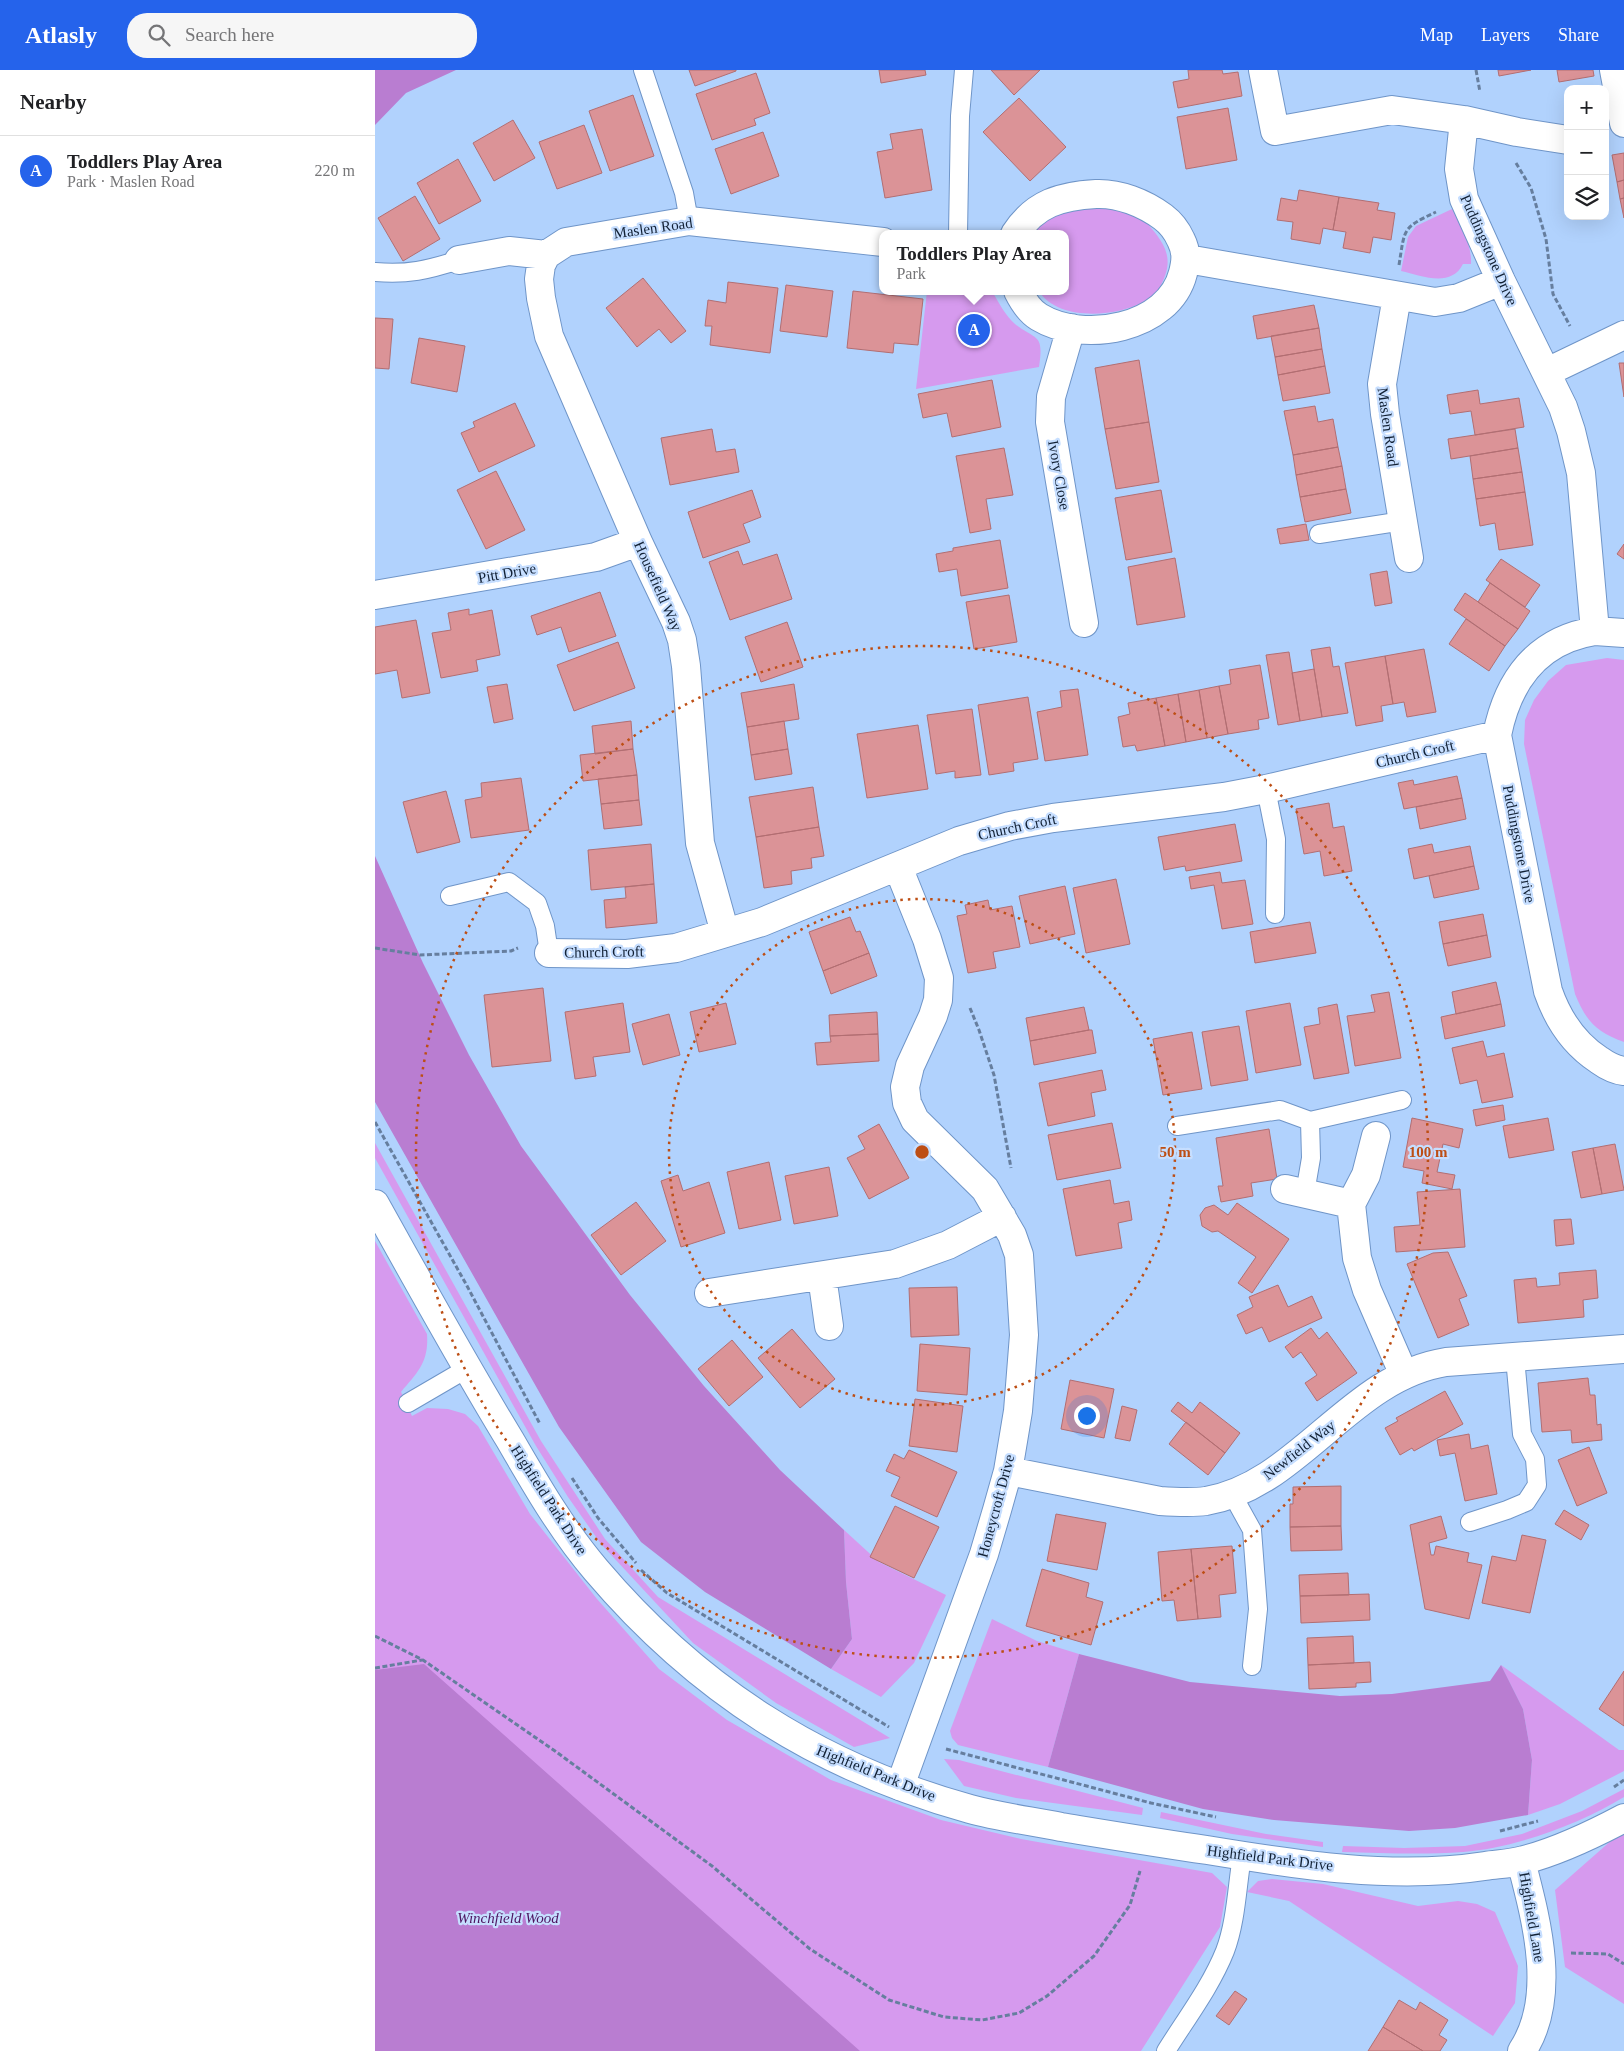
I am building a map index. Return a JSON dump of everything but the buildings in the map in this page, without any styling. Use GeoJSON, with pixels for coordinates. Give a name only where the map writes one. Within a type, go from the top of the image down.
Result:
{"type":"FeatureCollection","features":[{"type":"Feature","properties":{"kind":"street"},"geometry":{"type":"LineString","coordinates":[[1263,70],[1275,132],[1392,110],[1465,120],[1517,132],[1564,139]]}},
{"type":"Feature","properties":{"kind":"street"},"geometry":{"type":"LineString","coordinates":[[1614,70],[1624,123]]}},
{"type":"Feature","properties":{"kind":"street","name":"Puddingstone Drive"},"geometry":{"type":"LineString","coordinates":[[1465,120],[1459,169],[1464,199],[1501,281],[1563,407],[1581,473],[1595,631]]}},
{"type":"Feature","properties":{"kind":"street"},"geometry":{"type":"LineString","coordinates":[[1609,135],[1624,132]]}},
{"type":"Feature","properties":{"kind":"street"},"geometry":{"type":"LineString","coordinates":[[1017,230],[1023,221],[1041,206],[1079,195],[1116,196],[1154,210],[1167,220],[1184,246],[1187,259],[1181,280],[1171,297],[1161,307],[1144,318],[1128,325],[1111,329],[1071,328],[1053,323],[1038,316],[1024,304],[1020,295]]}},
{"type":"Feature","properties":{"kind":"street","name":"Maslen Road"},"geometry":{"type":"LineString","coordinates":[[546,255],[566,242],[689,221],[879,242]]}},
{"type":"Feature","properties":{"kind":"street"},"geometry":{"type":"LineString","coordinates":[[459,260],[509,251],[546,255]]}},
{"type":"Feature","properties":{"kind":"street","name":"Housefield Way"},"geometry":{"type":"LineString","coordinates":[[546,255],[541,266],[539,279],[543,313],[549,336],[638,542],[676,622],[682,640],[686,666],[700,843],[725,933]]}},
{"type":"Feature","properties":{"kind":"street"},"geometry":{"type":"LineString","coordinates":[[1187,259],[1435,302],[1459,298],[1501,281]]}},
{"type":"Feature","properties":{"kind":"street","name":"Maslen Road"},"geometry":{"type":"LineString","coordinates":[[1397,296],[1382,384],[1385,414],[1409,558]]}},
{"type":"Feature","properties":{"kind":"street","name":"Ivory Close"},"geometry":{"type":"LineString","coordinates":[[1071,328],[1051,397],[1050,422],[1084,623]]}},
{"type":"Feature","properties":{"kind":"street"},"geometry":{"type":"LineString","coordinates":[[1547,372],[1624,335]]}},
{"type":"Feature","properties":{"kind":"street","name":"Pitt Drive"},"geometry":{"type":"LineString","coordinates":[[375,595],[596,557],[638,542]]}},
{"type":"Feature","properties":{"kind":"street","name":"Puddingstone Drive"},"geometry":{"type":"LineString","coordinates":[[1624,633],[1595,631],[1574,635],[1558,643],[1528,666],[1510,692],[1502,712],[1497,735],[1548,991],[1553,1006],[1561,1021],[1578,1044],[1605,1064],[1624,1071]]}},
{"type":"Feature","properties":{"kind":"street","name":"Church Croft"},"geometry":{"type":"LineString","coordinates":[[549,953],[627,954],[676,948],[762,922],[959,841],[1010,826],[1266,790],[1497,735]]}},
{"type":"Feature","properties":{"kind":"street","name":"Honeycroft Drive"},"geometry":{"type":"LineString","coordinates":[[898,867],[927,939],[939,978],[938,1000],[911,1066],[905,1087],[907,1103],[915,1120],[985,1189],[1002,1217],[1019,1255],[1024,1335],[1018,1411],[1008,1471],[984,1554],[900,1786]]}},
{"type":"Feature","properties":{"kind":"street"},"geometry":{"type":"LineString","coordinates":[[1376,1136],[1366,1176],[1351,1204],[1357,1258],[1364,1282],[1404,1375]]}},
{"type":"Feature","properties":{"kind":"street"},"geometry":{"type":"LineString","coordinates":[[1295,1191],[1351,1204]]}},
{"type":"Feature","properties":{"kind":"street","name":"Highfield Park Drive"},"geometry":{"type":"LineString","coordinates":[[375,1204],[552,1511],[593,1567],[639,1618],[687,1662],[733,1699],[771,1724],[841,1762],[900,1786],[981,1811],[1054,1825],[1242,1856],[1327,1866],[1405,1872],[1466,1869],[1521,1861]]}},
{"type":"Feature","properties":{"kind":"street"},"geometry":{"type":"LineString","coordinates":[[709,1293],[895,1264],[948,1245],[1002,1217]]}},
{"type":"Feature","properties":{"kind":"street"},"geometry":{"type":"LineString","coordinates":[[822,1276],[829,1326]]}},
{"type":"Feature","properties":{"kind":"street","name":"Newfield Way"},"geometry":{"type":"LineString","coordinates":[[1008,1471],[1160,1501],[1182,1503],[1206,1501],[1232,1494],[1261,1480],[1360,1402],[1404,1375],[1425,1365],[1624,1349]]}},
{"type":"Feature","properties":{"kind":"street","name":"Highfield Lane"},"geometry":{"type":"LineString","coordinates":[[1522,2051],[1527,2043],[1541,1995],[1541,1956],[1532,1902],[1521,1861],[1583,1840],[1624,1818]]}},
{"type":"Feature","properties":{"kind":"lane"},"geometry":{"type":"LineString","coordinates":[[643,70],[684,193],[689,221]]}},
{"type":"Feature","properties":{"kind":"lane"},"geometry":{"type":"LineString","coordinates":[[958,230],[960,116],[964,70]]}},
{"type":"Feature","properties":{"kind":"lane"},"geometry":{"type":"LineString","coordinates":[[375,272],[400,274],[434,268],[459,260]]}},
{"type":"Feature","properties":{"kind":"lane"},"geometry":{"type":"LineString","coordinates":[[1319,534],[1403,521]]}},
{"type":"Feature","properties":{"kind":"lane"},"geometry":{"type":"LineString","coordinates":[[1266,790],[1276,839],[1275,914]]}},
{"type":"Feature","properties":{"kind":"lane"},"geometry":{"type":"LineString","coordinates":[[450,896],[509,882],[537,903],[545,926],[549,953]]}},
{"type":"Feature","properties":{"kind":"lane"},"geometry":{"type":"LineString","coordinates":[[1177,1126],[1280,1110],[1310,1120],[1402,1100]]}},
{"type":"Feature","properties":{"kind":"lane"},"geometry":{"type":"LineString","coordinates":[[1295,1191],[1311,1158],[1310,1120]]}},
{"type":"Feature","properties":{"kind":"lane"},"geometry":{"type":"LineString","coordinates":[[1470,1522],[1526,1502],[1537,1485],[1535,1458],[1522,1434],[1515,1358]]}},
{"type":"Feature","properties":{"kind":"lane"},"geometry":{"type":"LineString","coordinates":[[409,1403],[468,1368]]}},
{"type":"Feature","properties":{"kind":"lane"},"geometry":{"type":"LineString","coordinates":[[1232,1494],[1252,1530],[1258,1609],[1252,1666]]}},
{"type":"Feature","properties":{"kind":"lane"},"geometry":{"type":"LineString","coordinates":[[1166,2051],[1213,1975],[1225,1950],[1233,1917],[1242,1856]]}},
{"type":"Feature","properties":{"kind":"path"},"geometry":{"type":"LineString","coordinates":[[375,948],[420,955],[511,951],[527,944],[549,953]]}},
{"type":"Feature","properties":{"kind":"path"},"geometry":{"type":"LineString","coordinates":[[939,978],[958,982],[979,1030],[994,1075],[1012,1174]]}},
{"type":"Feature","properties":{"kind":"path"},"geometry":{"type":"LineString","coordinates":[[375,1122],[466,1284],[544,1433]]}},
{"type":"Feature","properties":{"kind":"path"},"geometry":{"type":"LineString","coordinates":[[568,1473],[598,1518],[640,1569],[667,1593],[894,1730],[916,1740],[1142,1801],[1224,1819]]}},
{"type":"Feature","properties":{"kind":"path"},"geometry":{"type":"LineString","coordinates":[[375,1636],[423,1660],[555,1751],[712,1866],[810,1949],[889,2000],[944,2017],[982,2020],[1019,2014],[1047,1996],[1094,1956],[1130,1905]]}},
{"type":"Feature","properties":{"kind":"path"},"geometry":{"type":"LineString","coordinates":[[375,1668],[423,1660]]}},
{"type":"Feature","properties":{"kind":"path"},"geometry":{"type":"LineString","coordinates":[[1612,1789],[1624,1780]]}},
{"type":"Feature","properties":{"kind":"path"},"geometry":{"type":"LineString","coordinates":[[1496,1832],[1543,1819]]}},
{"type":"Feature","properties":{"kind":"path"},"geometry":{"type":"LineString","coordinates":[[1541,1956],[1574,1953],[1608,1954],[1624,1964]]}},
{"type":"Feature","properties":{"kind":"green space"},"geometry":{"type":"Polygon","coordinates":[[[375,70],[456,70],[406,93],[375,125],[375,70]]]}},
{"type":"Feature","properties":{"kind":"green space"},"geometry":{"type":"Polygon","coordinates":[[[1097,206],[1126,211],[1145,220],[1162,243],[1168,262],[1165,277],[1155,295],[1120,311],[1089,314],[1060,308],[1048,301],[1043,295],[1069,295],[1069,230],[1035,230],[1054,215],[1076,208],[1097,206]]]}},
{"type":"Feature","properties":{"kind":"green space"},"geometry":{"type":"Polygon","coordinates":[[[1452,209],[1468,243],[1471,264],[1463,264],[1458,271],[1444,278],[1427,277],[1401,271],[1408,237],[1416,226],[1452,209]]]}},
{"type":"Feature","properties":{"kind":"green space"},"geometry":{"type":"Polygon","coordinates":[[[927,295],[994,295],[1011,320],[1034,336],[1039,343],[1039,367],[916,389],[927,295]]]}},
{"type":"Feature","properties":{"kind":"green space"},"geometry":{"type":"Polygon","coordinates":[[[1607,658],[1624,660],[1624,1042],[1599,1030],[1583,1011],[1575,994],[1524,744],[1525,720],[1534,700],[1548,681],[1566,665],[1607,658]]]}},
{"type":"Feature","properties":{"kind":"green space"},"geometry":{"type":"Polygon","coordinates":[[[375,856],[423,963],[469,1055],[521,1146],[630,1295],[704,1386],[780,1470],[844,1530],[846,1582],[852,1639],[831,1669],[705,1592],[641,1542],[559,1427],[375,1102],[375,856]]]}},
{"type":"Feature","properties":{"kind":"green space"},"geometry":{"type":"Polygon","coordinates":[[[375,1143],[541,1441],[605,1539],[658,1597],[890,1738],[854,1747],[776,1703],[693,1643],[601,1544],[568,1497],[536,1446],[375,1158],[375,1143]]]}},
{"type":"Feature","properties":{"kind":"green space"},"geometry":{"type":"Polygon","coordinates":[[[375,1241],[427,1334],[426,1352],[421,1366],[401,1392],[412,1416],[427,1408],[448,1409],[465,1414],[478,1426],[530,1514],[597,1599],[659,1669],[727,1720],[831,1780],[941,1820],[1021,1839],[1212,1873],[1227,1887],[1220,1927],[1141,2051],[375,2051],[375,1241]]]}},
{"type":"Feature","properties":{"kind":"green space"},"geometry":{"type":"Polygon","coordinates":[[[844,1530],[879,1562],[946,1595],[914,1663],[881,1697],[831,1669],[852,1639],[846,1582],[844,1530]]]}},
{"type":"Feature","properties":{"kind":"green space"},"geometry":{"type":"Polygon","coordinates":[[[992,1619],[1037,1641],[1079,1654],[1048,1767],[958,1745],[952,1738],[950,1731],[992,1619]]]}},
{"type":"Feature","properties":{"kind":"green space"},"geometry":{"type":"Polygon","coordinates":[[[1079,1654],[1190,1682],[1340,1696],[1392,1694],[1490,1681],[1501,1665],[1523,1709],[1532,1760],[1528,1815],[1455,1828],[1409,1831],[1274,1820],[1203,1809],[1048,1767],[1079,1654]]]}},
{"type":"Feature","properties":{"kind":"green space","name":"Winchfield Wood"},"geometry":{"type":"Polygon","coordinates":[[[424,1664],[860,2051],[375,2051],[375,1670],[424,1664]]]}},
{"type":"Feature","properties":{"kind":"green space"},"geometry":{"type":"Polygon","coordinates":[[[1501,1665],[1619,1750],[1624,1750],[1624,1771],[1560,1804],[1528,1815],[1532,1760],[1523,1709],[1501,1665]]]}},
{"type":"Feature","properties":{"kind":"green space"},"geometry":{"type":"Polygon","coordinates":[[[944,1759],[959,1760],[1143,1808],[1142,1815],[1016,1798],[964,1786],[944,1759]]]}},
{"type":"Feature","properties":{"kind":"green space"},"geometry":{"type":"Polygon","coordinates":[[[1624,1789],[1624,1797],[1607,1807],[1547,1833],[1504,1846],[1448,1853],[1342,1852],[1343,1846],[1404,1848],[1465,1846],[1522,1834],[1582,1811],[1624,1789]]]}},
{"type":"Feature","properties":{"kind":"green space"},"geometry":{"type":"Polygon","coordinates":[[[1161,1812],[1266,1834],[1323,1842],[1323,1847],[1232,1834],[1160,1818],[1161,1812]]]}},
{"type":"Feature","properties":{"kind":"green space"},"geometry":{"type":"Polygon","coordinates":[[[1624,1833],[1624,2004],[1565,1967],[1555,1890],[1613,1839],[1624,1833]]]}},
{"type":"Feature","properties":{"kind":"green space"},"geometry":{"type":"Polygon","coordinates":[[[1272,1879],[1323,1884],[1418,1906],[1458,1901],[1477,1904],[1495,1912],[1518,1966],[1515,2003],[1493,2036],[1289,1901],[1247,1892],[1258,1881],[1272,1879]]]}},
{"type":"Feature","properties":{"kind":"place","name":"Toddlers Play Area"},"geometry":{"type":"Point","coordinates":[974,330]}}]}
